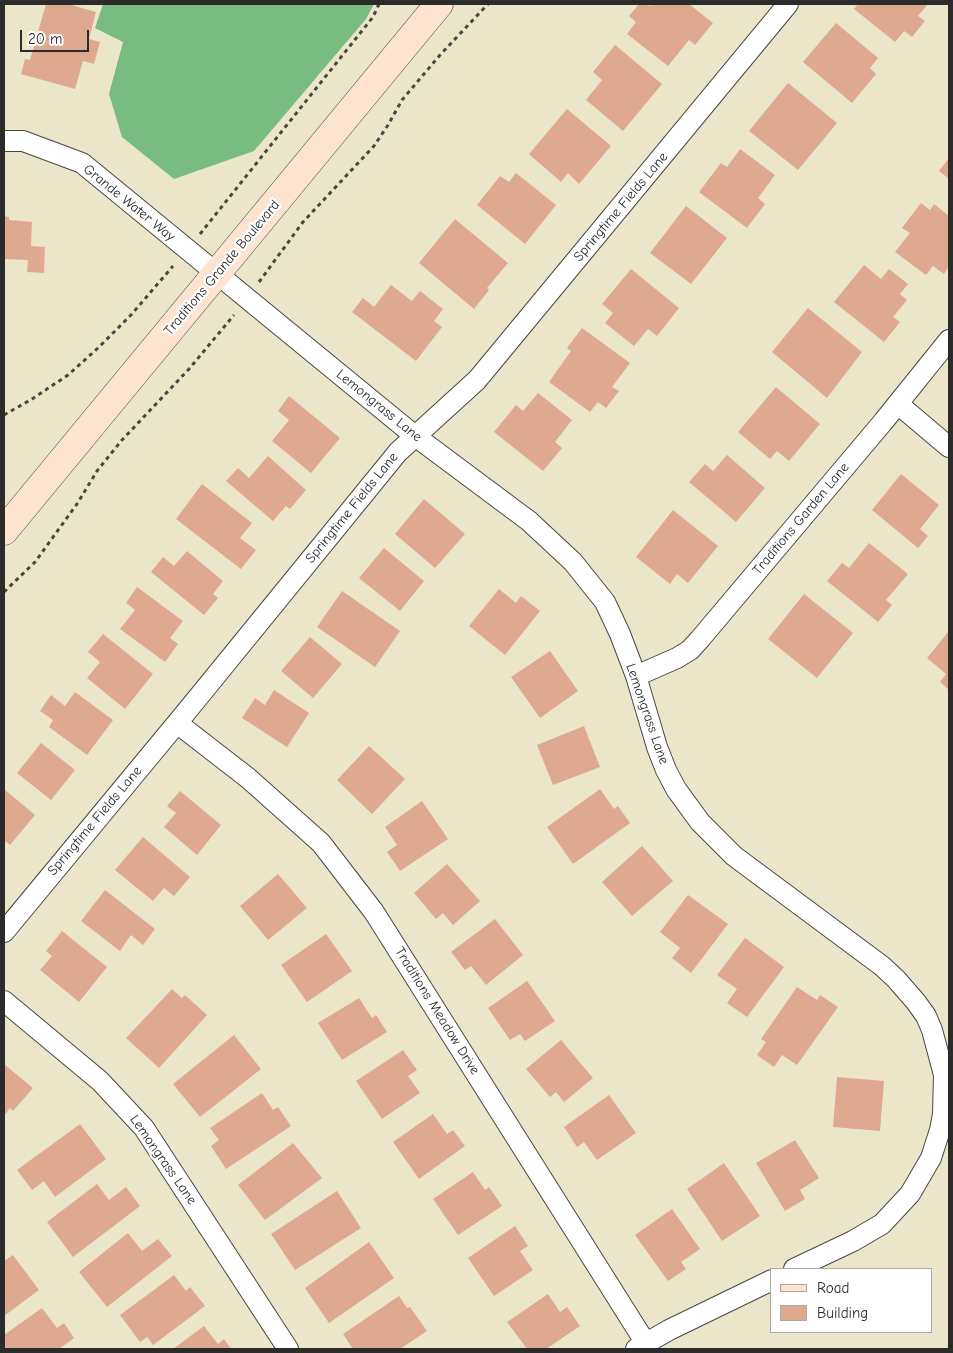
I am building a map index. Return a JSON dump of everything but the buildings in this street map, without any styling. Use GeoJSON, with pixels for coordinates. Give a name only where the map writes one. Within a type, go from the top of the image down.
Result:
{"type":"FeatureCollection","features":[{"type":"Feature","properties":{"kind":"main road","name":"Traditions Grande Boulevard"},"geometry":{"type":"LineString","coordinates":[[4,531],[439,4]]}},
{"type":"Feature","properties":{"kind":"street","name":"Springtime Fields Lane"},"geometry":{"type":"LineString","coordinates":[[4,932],[398,452],[478,380],[788,4]]}},
{"type":"Feature","properties":{"kind":"street","name":"Grande Water Way"},"geometry":{"type":"LineString","coordinates":[[4,141],[23,141],[82,164],[217,274]]}},
{"type":"Feature","properties":{"kind":"street","name":"Lemongrass Lane"},"geometry":{"type":"LineString","coordinates":[[217,274],[415,436],[529,521],[573,562],[605,602],[636,676],[657,747],[666,770],[676,789],[700,822],[734,856],[875,960],[896,979],[926,1016],[940,1059],[944,1088],[940,1130],[928,1164],[910,1194],[882,1224],[868,1233],[796,1268]]}},
{"type":"Feature","properties":{"kind":"street","name":"Traditions Garden Lane"},"geometry":{"type":"LineString","coordinates":[[636,676],[677,658],[690,650],[898,404],[949,340]]}},
{"type":"Feature","properties":{"kind":"street"},"geometry":{"type":"LineString","coordinates":[[898,404],[949,447]]}},
{"type":"Feature","properties":{"kind":"street","name":"Traditions Meadow Drive"},"geometry":{"type":"LineString","coordinates":[[177,723],[248,778],[321,843],[374,912],[640,1346]]}},
{"type":"Feature","properties":{"kind":"street","name":"Lemongrass Lane"},"geometry":{"type":"LineString","coordinates":[[4,1001],[100,1081],[144,1128],[288,1349]]}},
{"type":"Feature","properties":{"kind":"street"},"geometry":{"type":"LineString","coordinates":[[640,1346],[770,1281]]}},
{"type":"Feature","properties":{"kind":"path"},"geometry":{"type":"LineString","coordinates":[[200,234],[373,17],[379,4]]}},
{"type":"Feature","properties":{"kind":"path"},"geometry":{"type":"LineString","coordinates":[[262,279],[303,222],[374,146],[402,100],[440,55],[488,4]]}},
{"type":"Feature","properties":{"kind":"path"},"geometry":{"type":"LineString","coordinates":[[4,415],[68,375],[131,315],[176,263]]}},
{"type":"Feature","properties":{"kind":"path"},"geometry":{"type":"LineString","coordinates":[[4,592],[35,562],[77,504],[97,472],[122,440],[189,368],[237,312]]}},
{"type":"Feature","properties":{"kind":"green space"},"geometry":{"type":"Polygon","coordinates":[[[103,4],[374,4],[366,19],[254,151],[174,179],[122,137],[109,94],[123,42],[95,28],[103,4]]]}}]}
